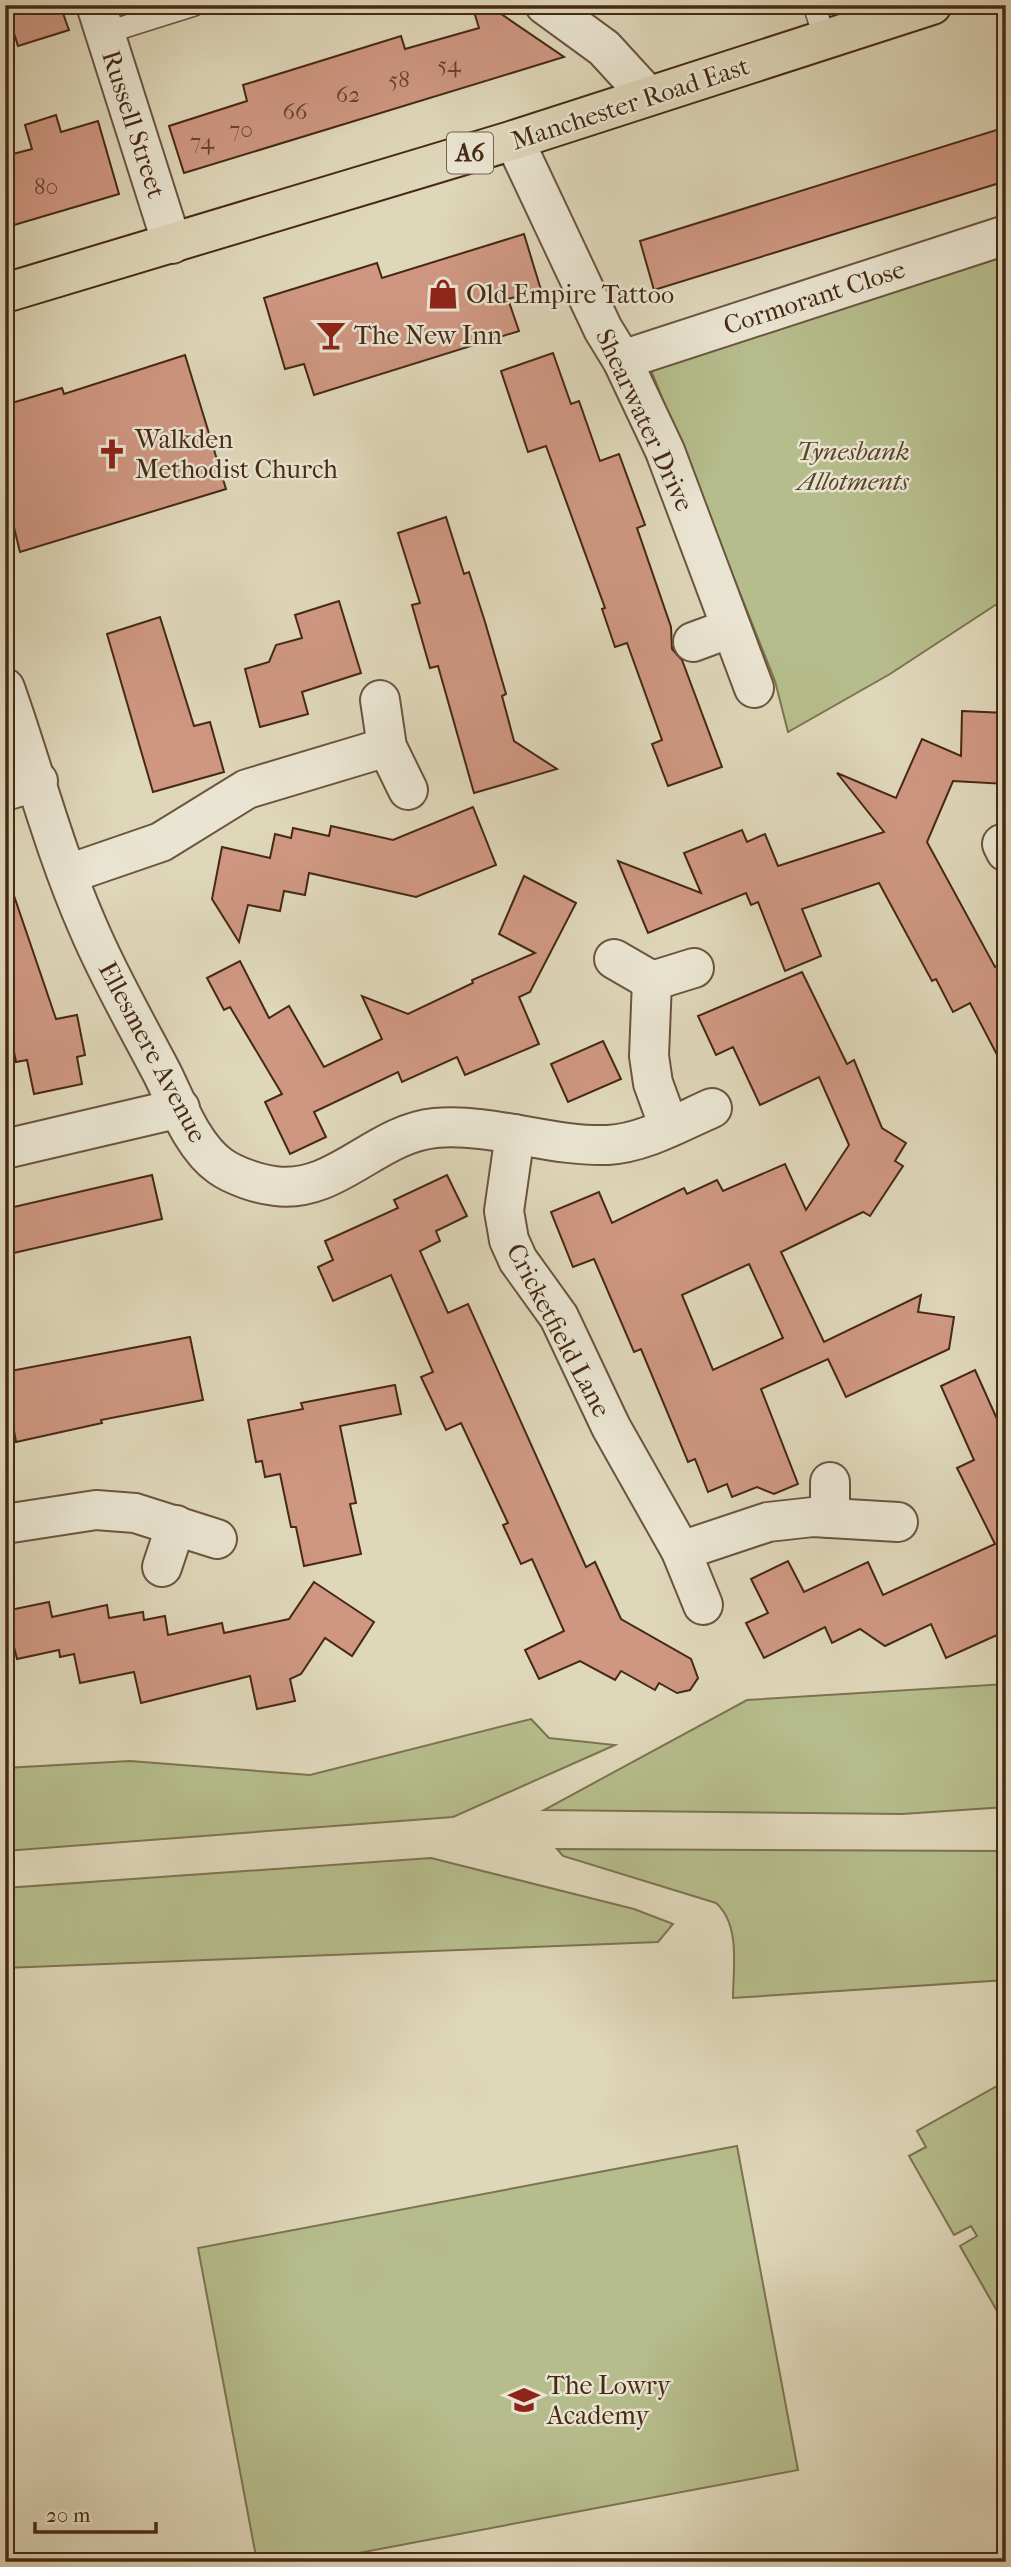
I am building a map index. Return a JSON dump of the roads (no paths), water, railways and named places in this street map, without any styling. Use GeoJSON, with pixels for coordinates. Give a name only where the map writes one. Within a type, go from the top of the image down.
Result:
{"type":"FeatureCollection","features":[{"type":"Feature","properties":{"kind":"main road","name":"Manchester Road East"},"geometry":{"type":"LineString","coordinates":[[5,293],[514,140],[826,42],[932,5]]}},
{"type":"Feature","properties":{"kind":"street"},"geometry":{"type":"LineString","coordinates":[[545,5],[604,48],[648,96]]}},
{"type":"Feature","properties":{"kind":"street","name":"Russell Street"},"geometry":{"type":"LineString","coordinates":[[101,19],[172,244]]}},
{"type":"Feature","properties":{"kind":"street","name":"Shearwater Drive"},"geometry":{"type":"LineString","coordinates":[[514,140],[603,329],[622,359],[664,451],[754,688]]}},
{"type":"Feature","properties":{"kind":"street","name":"Cormorant Close"},"geometry":{"type":"LineString","coordinates":[[622,359],[1006,235]]}},
{"type":"Feature","properties":{"kind":"street"},"geometry":{"type":"LineString","coordinates":[[693,642],[732,628]]}},
{"type":"Feature","properties":{"kind":"street","name":"Ellesmere Avenue"},"geometry":{"type":"LineString","coordinates":[[5,688],[22,786],[68,874],[88,928],[180,1108],[207,1153],[220,1166],[243,1177],[275,1186],[302,1186],[333,1176],[379,1145],[404,1134],[456,1126],[583,1144],[610,1145],[633,1141],[712,1108]]}},
{"type":"Feature","properties":{"kind":"street"},"geometry":{"type":"LineString","coordinates":[[380,700],[387,747],[408,790]]}},
{"type":"Feature","properties":{"kind":"street"},"geometry":{"type":"LineString","coordinates":[[68,874],[161,842],[247,789],[387,747]]}},
{"type":"Feature","properties":{"kind":"street"},"geometry":{"type":"LineString","coordinates":[[614,959],[652,981],[694,968]]}},
{"type":"Feature","properties":{"kind":"street"},"geometry":{"type":"LineString","coordinates":[[652,981],[649,1056],[653,1083],[669,1126]]}},
{"type":"Feature","properties":{"kind":"street"},"geometry":{"type":"LineString","coordinates":[[5,1149],[180,1108]]}},
{"type":"Feature","properties":{"kind":"street","name":"Cricketfield Lane"},"geometry":{"type":"LineString","coordinates":[[515,1135],[504,1211],[509,1240],[518,1260],[559,1317],[611,1427],[681,1551],[703,1605]]}},
{"type":"Feature","properties":{"kind":"street"},"geometry":{"type":"LineString","coordinates":[[681,1551],[830,1500],[898,1522]]}},
{"type":"Feature","properties":{"kind":"street"},"geometry":{"type":"LineString","coordinates":[[5,1524],[96,1510],[135,1513],[217,1539]]}},
{"type":"Feature","properties":{"kind":"street"},"geometry":{"type":"LineString","coordinates":[[162,1567],[176,1525]]}},
{"type":"Feature","properties":{"kind":"lane"},"geometry":{"type":"LineString","coordinates":[[101,19],[194,5]]}},
{"type":"Feature","properties":{"kind":"lane"},"geometry":{"type":"LineString","coordinates":[[814,5],[826,42]]}},
{"type":"Feature","properties":{"kind":"place","name":"Old Empire Tattoo"},"geometry":{"type":"Point","coordinates":[443,294]}},
{"type":"Feature","properties":{"kind":"place","name":"The New Inn"},"geometry":{"type":"Point","coordinates":[331,335]}},
{"type":"Feature","properties":{"kind":"place","name":"Walkden Methodist Church"},"geometry":{"type":"Point","coordinates":[112,454]}},
{"type":"Feature","properties":{"kind":"place","name":"The Lowry Academy"},"geometry":{"type":"Point","coordinates":[524,2400]}},
{"type":"Feature","properties":{"kind":"park label","name":"Tynesbank Allotments"},"geometry":{"type":"Point","coordinates":[853,466]}}]}
